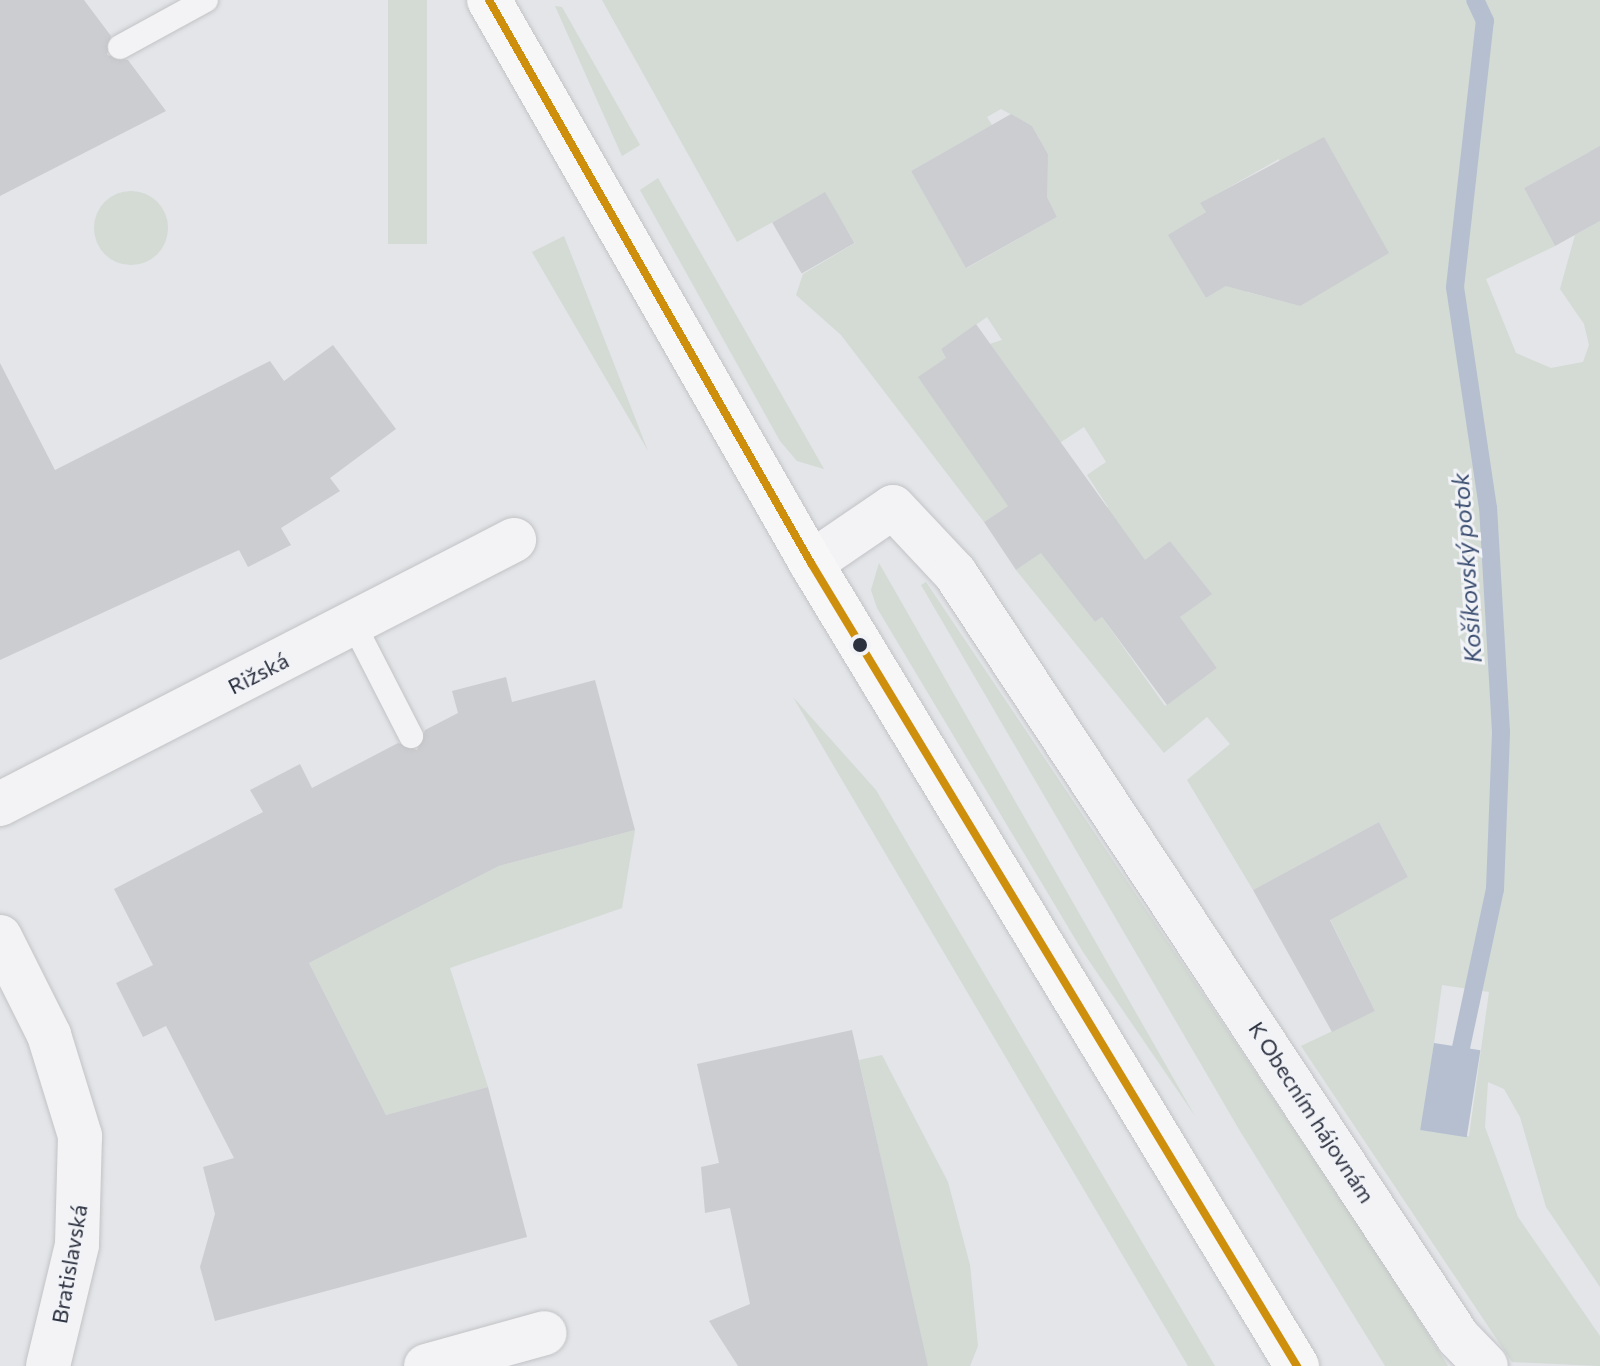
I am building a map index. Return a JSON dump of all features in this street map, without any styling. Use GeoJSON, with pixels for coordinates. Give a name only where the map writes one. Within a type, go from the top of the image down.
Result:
{"type":"FeatureCollection","features":[{"type":"Feature","properties":{"kind":"main road"},"geometry":{"type":"LineString","coordinates":[[489,0],[811,563],[1297,1366]]}},
{"type":"Feature","properties":{"kind":"street","name":"K Obecním hájovnám"},"geometry":{"type":"LineString","coordinates":[[811,563],[893,507],[955,573],[1458,1337],[1486,1366]]}},
{"type":"Feature","properties":{"kind":"street","name":"Rižská"},"geometry":{"type":"LineString","coordinates":[[0,804],[354,625],[514,540]]}},
{"type":"Feature","properties":{"kind":"street","name":"Bratislavská"},"geometry":{"type":"LineString","coordinates":[[0,937],[49,1035],[80,1136],[77,1245],[48,1366]]}},
{"type":"Feature","properties":{"kind":"street"},"geometry":{"type":"LineString","coordinates":[[426,1366],[545,1333]]}},
{"type":"Feature","properties":{"kind":"lane"},"geometry":{"type":"LineString","coordinates":[[120,47],[206,0]]}},
{"type":"Feature","properties":{"kind":"lane"},"geometry":{"type":"LineString","coordinates":[[354,625],[411,736]]}},
{"type":"Feature","properties":{"kind":"shaded area"},"geometry":{"type":"Polygon","coordinates":[[[388,0],[427,0],[427,244],[388,244],[388,0]]]}},
{"type":"Feature","properties":{"kind":"shaded area"},"geometry":{"type":"Polygon","coordinates":[[[602,0],[1600,0],[1600,171],[1589,152],[1524,188],[1555,246],[1486,279],[1516,353],[1551,368],[1583,362],[1589,345],[1584,324],[1560,289],[1575,235],[1600,221],[1600,1287],[1546,1207],[1520,1117],[1504,1089],[1488,1082],[1485,1127],[1518,1217],[1600,1336],[1600,1366],[1512,1362],[1301,1046],[1375,1011],[1330,919],[1408,877],[1379,822],[1253,890],[1187,780],[1230,744],[1207,717],[1164,753],[1016,570],[1108,507],[1087,475],[1106,462],[1084,427],[1061,442],[1014,502],[984,522],[841,335],[796,295],[803,274],[855,243],[824,193],[737,242],[602,0]],[[1001,109],[987,117],[992,125],[911,171],[967,268],[1057,217],[1043,190],[1048,154],[1032,126],[1001,109]],[[1279,159],[1201,203],[1206,212],[1169,235],[1206,298],[1239,278],[1247,292],[1300,306],[1279,159]],[[987,317],[941,349],[946,358],[1002,340],[987,317]],[[1170,541],[1084,608],[1095,622],[1102,617],[1165,706],[1217,668],[1180,617],[1211,593],[1170,541]],[[1442,985],[1422,1130],[1469,1136],[1489,992],[1442,985]]]}},
{"type":"Feature","properties":{"kind":"shaded area"},"geometry":{"type":"Polygon","coordinates":[[[555,6],[562,7],[640,145],[622,156],[555,6]]]}},
{"type":"Feature","properties":{"kind":"shaded area"},"geometry":{"type":"Polygon","coordinates":[[[658,178],[824,469],[797,461],[780,441],[640,190],[658,178]]]}},
{"type":"Feature","properties":{"kind":"shaded area"},"geometry":{"type":"Polygon","coordinates":[[[131,191],[145,194],[157,202],[165,214],[168,228],[165,242],[157,254],[145,262],[131,265],[117,262],[105,254],[97,242],[94,228],[97,214],[105,202],[117,194],[131,191]]]}},
{"type":"Feature","properties":{"kind":"shaded area"},"geometry":{"type":"Polygon","coordinates":[[[564,236],[648,451],[532,252],[564,236]]]}},
{"type":"Feature","properties":{"kind":"shaded area"},"geometry":{"type":"Polygon","coordinates":[[[879,563],[1195,1116],[1083,952],[877,608],[871,590],[879,563]]]}},
{"type":"Feature","properties":{"kind":"shaded area"},"geometry":{"type":"Polygon","coordinates":[[[926,582],[1381,1259],[1448,1366],[1385,1366],[1240,1131],[921,585],[926,582]]]}},
{"type":"Feature","properties":{"kind":"shaded area"},"geometry":{"type":"Polygon","coordinates":[[[793,697],[876,790],[1215,1366],[1188,1366],[793,697]]]}},
{"type":"Feature","properties":{"kind":"shaded area"},"geometry":{"type":"Polygon","coordinates":[[[635,830],[622,908],[450,968],[488,1087],[386,1115],[309,963],[499,866],[635,830]]]}},
{"type":"Feature","properties":{"kind":"shaded area"},"geometry":{"type":"Polygon","coordinates":[[[882,1055],[948,1182],[970,1265],[978,1346],[970,1366],[927,1366],[859,1060],[882,1055]]]}},
{"type":"Feature","properties":{"kind":"water"},"geometry":{"type":"Polygon","coordinates":[[[1434,1043],[1480,1050],[1467,1137],[1420,1130],[1434,1043]]]}},
{"type":"Feature","properties":{"kind":"building"},"geometry":{"type":"Polygon","coordinates":[[[0,0],[84,0],[111,36],[107,55],[128,60],[166,111],[0,196],[0,0]]]}},
{"type":"Feature","properties":{"kind":"building"},"geometry":{"type":"Polygon","coordinates":[[[1011,114],[1032,126],[1048,154],[1047,197],[1057,217],[966,268],[911,171],[1011,114]]]}},
{"type":"Feature","properties":{"kind":"building"},"geometry":{"type":"Polygon","coordinates":[[[1324,137],[1389,253],[1300,306],[1226,286],[1206,298],[1168,235],[1206,212],[1200,203],[1324,137]]]}},
{"type":"Feature","properties":{"kind":"building"},"geometry":{"type":"Polygon","coordinates":[[[1600,146],[1600,221],[1555,246],[1524,188],[1600,146]]]}},
{"type":"Feature","properties":{"kind":"building"},"geometry":{"type":"Polygon","coordinates":[[[825,192],[854,243],[802,274],[772,222],[825,192]]]}},
{"type":"Feature","properties":{"kind":"building"},"geometry":{"type":"Polygon","coordinates":[[[976,324],[1145,560],[1170,541],[1212,594],[1180,617],[1217,668],[1167,705],[1102,617],[1095,622],[1041,553],[1016,570],[984,522],[1008,506],[918,377],[946,358],[941,349],[976,324]]]}},
{"type":"Feature","properties":{"kind":"building"},"geometry":{"type":"Polygon","coordinates":[[[333,345],[396,429],[330,478],[340,491],[281,528],[291,545],[248,567],[239,550],[0,660],[0,363],[55,470],[270,361],[284,381],[333,345]]]}},
{"type":"Feature","properties":{"kind":"building"},"geometry":{"type":"Polygon","coordinates":[[[506,677],[512,702],[595,680],[635,830],[499,866],[309,963],[386,1115],[488,1087],[527,1237],[215,1321],[200,1267],[215,1214],[203,1167],[234,1158],[166,1026],[143,1037],[116,983],[153,965],[114,889],[263,812],[250,790],[300,764],[312,788],[398,743],[417,750],[425,730],[458,713],[452,691],[506,677]]]}},
{"type":"Feature","properties":{"kind":"building"},"geometry":{"type":"Polygon","coordinates":[[[1379,822],[1408,877],[1330,920],[1375,1011],[1332,1032],[1253,890],[1379,822]]]}},
{"type":"Feature","properties":{"kind":"building"},"geometry":{"type":"Polygon","coordinates":[[[852,1030],[928,1366],[738,1366],[709,1321],[750,1304],[730,1208],[705,1213],[701,1167],[719,1163],[697,1064],[852,1030]]]}},
{"type":"Feature","properties":{"kind":"waterway","name":"Košíkovský potok"},"geometry":{"type":"LineString","coordinates":[[1456,1071],[1495,889],[1501,732],[1488,508],[1455,287],[1485,21],[1475,0]]}},
{"type":"Feature","properties":{"kind":"transit line"},"geometry":{"type":"LineString","coordinates":[[489,0],[811,563],[1297,1366]]}}]}
